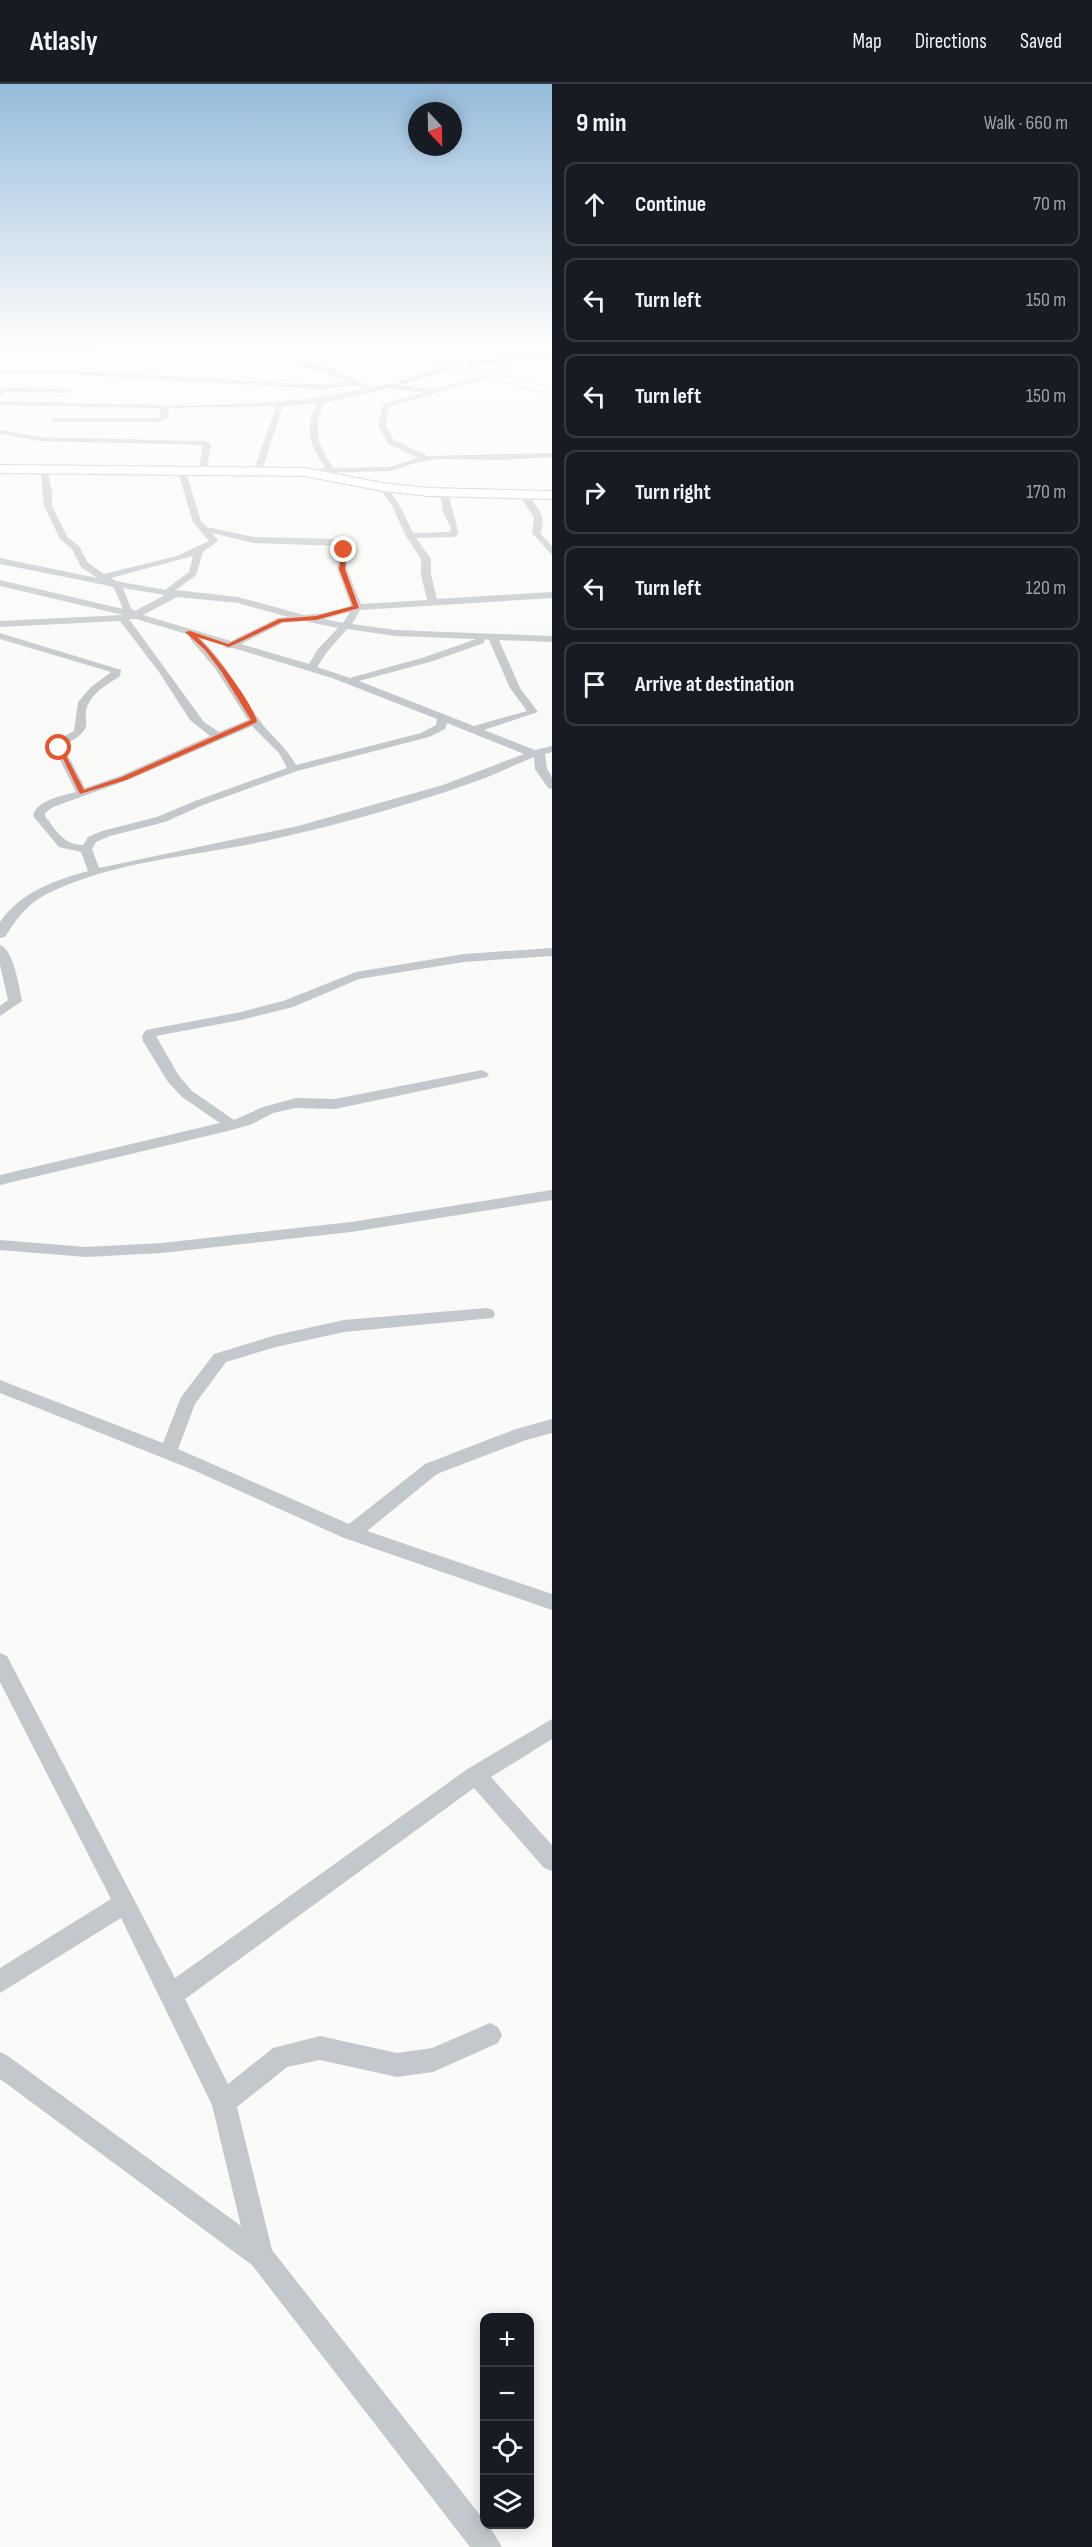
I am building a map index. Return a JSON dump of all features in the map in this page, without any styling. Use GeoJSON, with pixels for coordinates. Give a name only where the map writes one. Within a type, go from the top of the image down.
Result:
{"type":"FeatureCollection","features":[{"type":"Feature","properties":{"kind":"street"},"geometry":{"type":"LineString","coordinates":[[203,469],[205,455]]}},
{"type":"Feature","properties":{"kind":"street"},"geometry":{"type":"LineString","coordinates":[[258,470],[263,455]]}},
{"type":"Feature","properties":{"kind":"street"},"geometry":{"type":"LineString","coordinates":[[324,455],[334,473],[382,487],[444,493],[552,495]]}},
{"type":"Feature","properties":{"kind":"street"},"geometry":{"type":"LineString","coordinates":[[418,455],[425,458]]}},
{"type":"Feature","properties":{"kind":"street"},"geometry":{"type":"LineString","coordinates":[[0,469],[203,469],[334,473],[391,469],[425,458],[552,455]]}},
{"type":"Feature","properties":{"kind":"street"},"geometry":{"type":"LineString","coordinates":[[43,469],[48,492],[48,506],[64,539],[76,548],[84,565],[121,591],[127,609],[190,716],[217,736]]}},
{"type":"Feature","properties":{"kind":"street"},"geometry":{"type":"LineString","coordinates":[[103,577],[147,568],[199,551],[214,541],[197,522],[181,469]]}},
{"type":"Feature","properties":{"kind":"street"},"geometry":{"type":"LineString","coordinates":[[382,487],[396,506],[410,536],[426,559],[426,574],[432,600]]}},
{"type":"Feature","properties":{"kind":"street"},"geometry":{"type":"LineString","coordinates":[[410,536],[454,534],[455,528],[447,512],[444,493]]}},
{"type":"Feature","properties":{"kind":"street"},"geometry":{"type":"LineString","coordinates":[[523,495],[541,520],[541,527],[536,534],[551,550]]}},
{"type":"Feature","properties":{"kind":"street"},"geometry":{"type":"LineString","coordinates":[[204,530],[261,541],[343,543],[342,569],[357,607],[354,617],[322,651],[319,659],[310,669]]}},
{"type":"Feature","properties":{"kind":"street"},"geometry":{"type":"LineString","coordinates":[[0,624],[133,618],[172,593],[193,573],[199,551]]}},
{"type":"Feature","properties":{"kind":"street"},"geometry":{"type":"LineString","coordinates":[[0,561],[114,584],[238,600],[304,618],[345,626],[396,633],[493,639],[552,639]]}},
{"type":"Feature","properties":{"kind":"street"},"geometry":{"type":"LineString","coordinates":[[0,583],[188,632],[349,681],[542,756]]}},
{"type":"Feature","properties":{"kind":"street"},"geometry":{"type":"LineString","coordinates":[[229,646],[277,621],[324,616],[357,607],[432,600],[552,595]]}},
{"type":"Feature","properties":{"kind":"street"},"geometry":{"type":"LineString","coordinates":[[188,632],[207,649],[224,671],[254,721],[281,749],[293,769]]}},
{"type":"Feature","properties":{"kind":"street"},"geometry":{"type":"LineString","coordinates":[[0,636],[116,670],[116,674],[95,689],[83,702],[81,728],[78,733],[61,742],[59,748],[82,793]]}},
{"type":"Feature","properties":{"kind":"street"},"geometry":{"type":"LineString","coordinates":[[349,681],[429,659],[476,641],[493,639]]}},
{"type":"Feature","properties":{"kind":"street"},"geometry":{"type":"LineString","coordinates":[[476,729],[533,712],[515,688],[493,639]]}},
{"type":"Feature","properties":{"kind":"street"},"geometry":{"type":"LineString","coordinates":[[86,849],[92,840],[106,833],[161,820],[199,803],[293,769],[425,735],[441,727],[442,718]]}},
{"type":"Feature","properties":{"kind":"street"},"geometry":{"type":"LineString","coordinates":[[86,849],[62,846],[39,816],[40,811],[48,805],[124,778],[254,721]]}},
{"type":"Feature","properties":{"kind":"street"},"geometry":{"type":"LineString","coordinates":[[0,934],[12,913],[38,893],[95,873],[301,829],[465,781],[542,756],[552,749]]}},
{"type":"Feature","properties":{"kind":"street"},"geometry":{"type":"LineString","coordinates":[[542,756],[541,769],[552,786]]}},
{"type":"Feature","properties":{"kind":"street"},"geometry":{"type":"LineString","coordinates":[[86,849],[95,873]]}},
{"type":"Feature","properties":{"kind":"street"},"geometry":{"type":"LineString","coordinates":[[0,949],[10,973],[15,1001],[0,1012]]}},
{"type":"Feature","properties":{"kind":"street"},"geometry":{"type":"LineString","coordinates":[[232,1125],[187,1094],[173,1079],[150,1041],[151,1033],[270,1010],[356,976],[464,958],[551,955]]}},
{"type":"Feature","properties":{"kind":"street"},"geometry":{"type":"LineString","coordinates":[[0,1180],[232,1125],[247,1121],[268,1110],[296,1103],[335,1104],[482,1074]]}},
{"type":"Feature","properties":{"kind":"street"},"geometry":{"type":"LineString","coordinates":[[0,1245],[86,1252],[162,1248],[351,1227],[552,1195]]}},
{"type":"Feature","properties":{"kind":"street"},"geometry":{"type":"LineString","coordinates":[[168,1452],[187,1402],[220,1358],[276,1341],[344,1326],[487,1314]]}},
{"type":"Feature","properties":{"kind":"street"},"geometry":{"type":"LineString","coordinates":[[0,1386],[168,1452],[351,1533],[552,1602]]}},
{"type":"Feature","properties":{"kind":"street"},"geometry":{"type":"LineString","coordinates":[[351,1533],[431,1469],[522,1434],[552,1426]]}},
{"type":"Feature","properties":{"kind":"street"},"geometry":{"type":"LineString","coordinates":[[0,1662],[125,1903],[224,2102],[261,2256]]}},
{"type":"Feature","properties":{"kind":"street"},"geometry":{"type":"LineString","coordinates":[[171,1995],[476,1775],[552,1728]]}},
{"type":"Feature","properties":{"kind":"street"},"geometry":{"type":"LineString","coordinates":[[476,1775],[552,1861]]}},
{"type":"Feature","properties":{"kind":"street"},"geometry":{"type":"LineString","coordinates":[[0,1981],[125,1903]]}},
{"type":"Feature","properties":{"kind":"street"},"geometry":{"type":"LineString","coordinates":[[224,2102],[281,2056],[320,2048],[397,2064],[433,2060],[490,2035]]}},
{"type":"Feature","properties":{"kind":"street"},"geometry":{"type":"LineString","coordinates":[[0,2064],[261,2256],[488,2547]]}},
{"type":"Feature","properties":{"kind":"route"},"geometry":{"type":"LineString","coordinates":[[59,748],[82,793],[124,778],[254,721],[224,671],[207,649],[188,632],[229,646],[281,620],[316,618],[357,607],[342,569],[344,550]]}}]}
